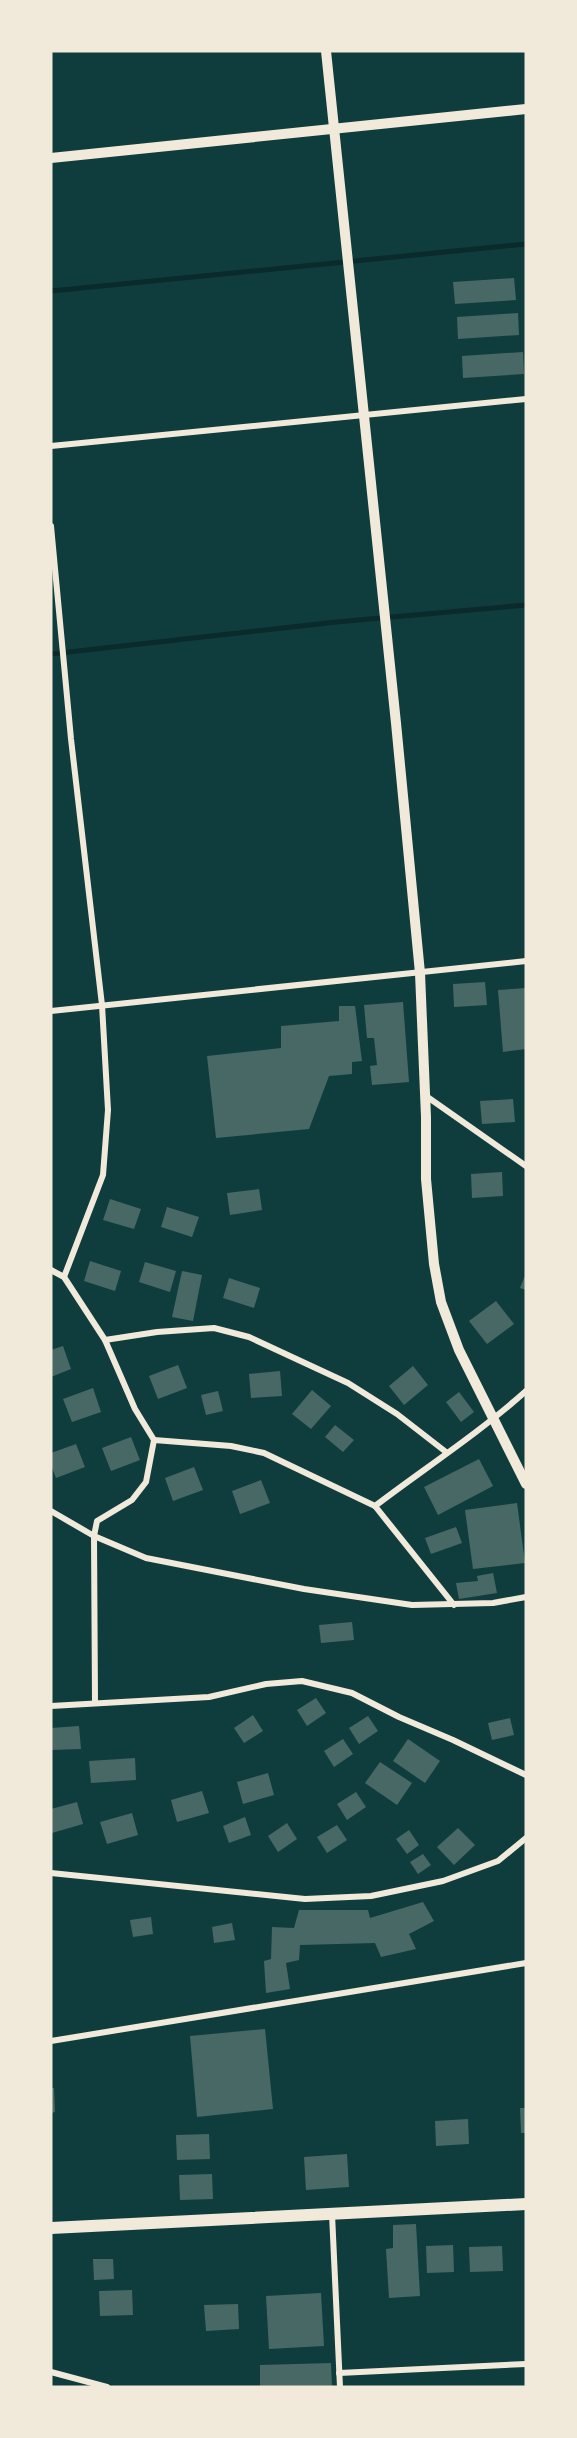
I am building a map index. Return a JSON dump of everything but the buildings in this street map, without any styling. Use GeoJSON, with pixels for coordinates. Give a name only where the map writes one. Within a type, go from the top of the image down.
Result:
{"type":"FeatureCollection","features":[{"type":"Feature","properties":{"kind":"main road"},"geometry":{"type":"LineString","coordinates":[[51,2228],[526,2204]]}},
{"type":"Feature","properties":{"kind":"street"},"geometry":{"type":"LineString","coordinates":[[326,51],[420,974],[426,1179],[434,1264],[441,1302],[459,1350],[526,1484]]}},
{"type":"Feature","properties":{"kind":"street"},"geometry":{"type":"LineString","coordinates":[[51,158],[526,109]]}},
{"type":"Feature","properties":{"kind":"street"},"geometry":{"type":"LineString","coordinates":[[51,446],[526,399]]}},
{"type":"Feature","properties":{"kind":"street"},"geometry":{"type":"LineString","coordinates":[[51,526],[71,739],[102,1005],[108,1110],[103,1175],[64,1277]]}},
{"type":"Feature","properties":{"kind":"street"},"geometry":{"type":"LineString","coordinates":[[51,1011],[420,974],[526,961]]}},
{"type":"Feature","properties":{"kind":"street"},"geometry":{"type":"LineString","coordinates":[[424,1095],[526,1166]]}},
{"type":"Feature","properties":{"kind":"street"},"geometry":{"type":"LineString","coordinates":[[51,1270],[64,1277],[105,1340],[135,1409],[154,1440],[146,1482],[132,1500],[97,1521],[94,1536],[95,1703]]}},
{"type":"Feature","properties":{"kind":"street"},"geometry":{"type":"LineString","coordinates":[[105,1340],[157,1332],[214,1328],[249,1336],[348,1383],[397,1414],[446,1452]]}},
{"type":"Feature","properties":{"kind":"street"},"geometry":{"type":"LineString","coordinates":[[375,1506],[494,1419],[526,1391]]}},
{"type":"Feature","properties":{"kind":"street"},"geometry":{"type":"LineString","coordinates":[[154,1440],[231,1446],[264,1453],[375,1506],[454,1605]]}},
{"type":"Feature","properties":{"kind":"street"},"geometry":{"type":"LineString","coordinates":[[51,1511],[94,1536],[146,1558],[304,1589],[412,1605],[493,1603],[526,1597]]}},
{"type":"Feature","properties":{"kind":"street"},"geometry":{"type":"LineString","coordinates":[[51,1706],[209,1697],[266,1684],[302,1682],[352,1693],[526,1775]]}},
{"type":"Feature","properties":{"kind":"street"},"geometry":{"type":"LineString","coordinates":[[51,1874],[304,1899],[370,1896],[443,1881],[498,1861],[526,1838]]}},
{"type":"Feature","properties":{"kind":"street"},"geometry":{"type":"LineString","coordinates":[[51,2041],[526,1963]]}},
{"type":"Feature","properties":{"kind":"street"},"geometry":{"type":"LineString","coordinates":[[332,2213],[340,2387]]}},
{"type":"Feature","properties":{"kind":"street"},"geometry":{"type":"LineString","coordinates":[[339,2373],[526,2364]]}},
{"type":"Feature","properties":{"kind":"street"},"geometry":{"type":"LineString","coordinates":[[51,2372],[107,2387]]}},
{"type":"Feature","properties":{"kind":"waterway"},"geometry":{"type":"LineString","coordinates":[[51,291],[526,244]]}},
{"type":"Feature","properties":{"kind":"waterway"},"geometry":{"type":"LineString","coordinates":[[51,654],[336,622],[526,605]]}}]}
